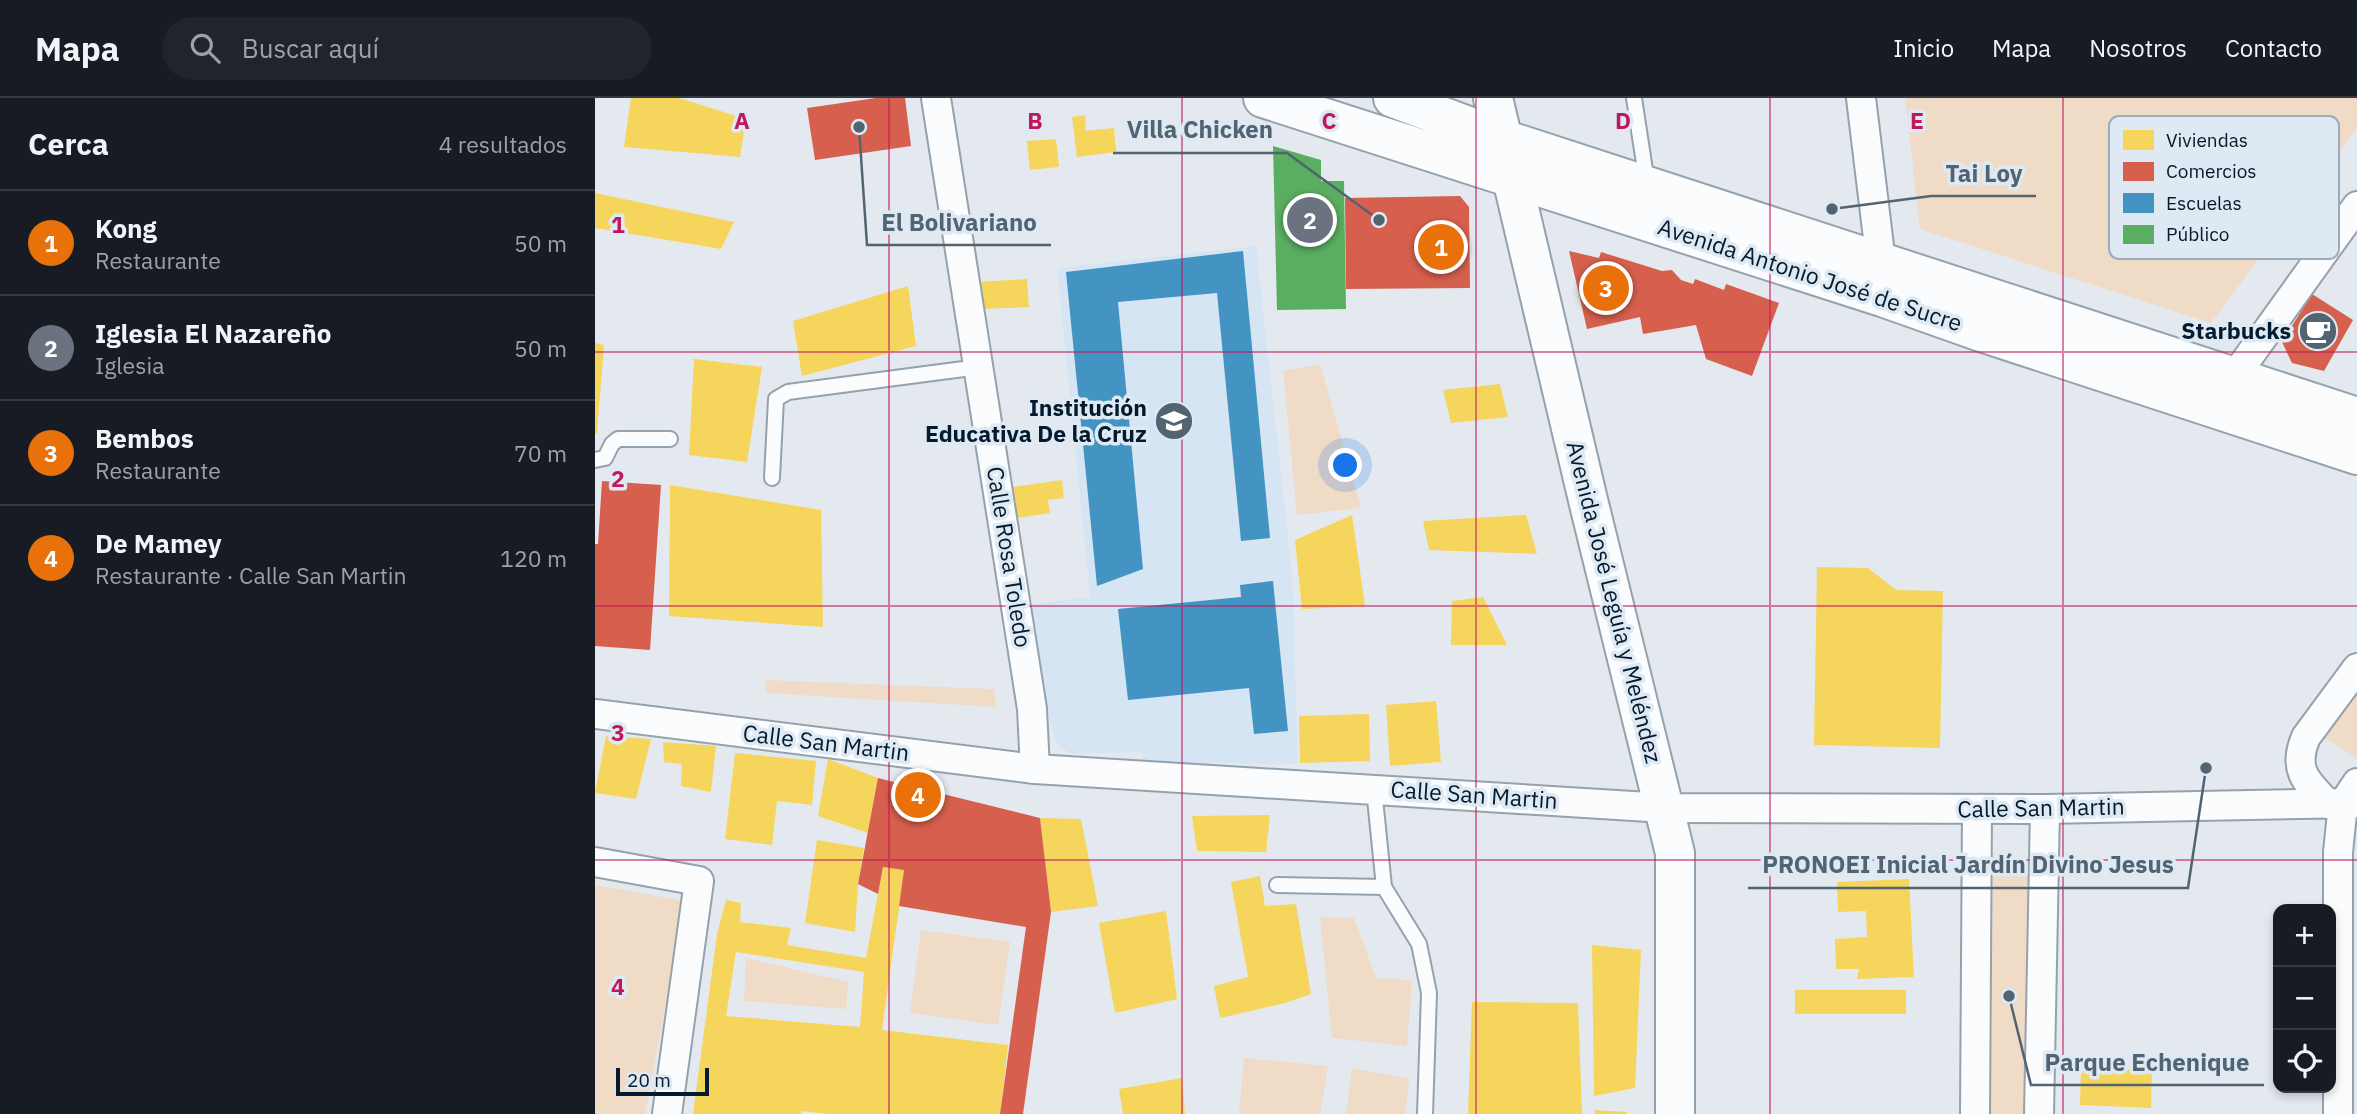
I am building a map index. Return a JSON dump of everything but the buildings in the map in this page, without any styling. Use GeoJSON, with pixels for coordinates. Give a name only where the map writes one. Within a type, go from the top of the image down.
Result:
{"type":"FeatureCollection","features":[{"type":"Feature","properties":{"kind":"main road","name":"Avenida Antonio José de Sucre"},"geometry":{"type":"LineString","coordinates":[[1263,98],[1514,179],[2234,377],[2357,417]]}},
{"type":"Feature","properties":{"kind":"main road","name":"Avenida Antonio José de Sucre"},"geometry":{"type":"LineString","coordinates":[[1395,98],[1503,139],[1647,185],[2212,408],[2357,455]]}},
{"type":"Feature","properties":{"kind":"main road","name":"Avenida José Leguía y Meléndez"},"geometry":{"type":"LineString","coordinates":[[1493,98],[1675,853],[1675,1114]]}},
{"type":"Feature","properties":{"kind":"street","name":"Calle Rosa Toledo"},"geometry":{"type":"LineString","coordinates":[[936,98],[1033,709],[1035,769]]}},
{"type":"Feature","properties":{"kind":"street"},"geometry":{"type":"LineString","coordinates":[[1861,98],[1883,280]]}},
{"type":"Feature","properties":{"kind":"street"},"geometry":{"type":"LineString","coordinates":[[2339,231],[2357,206]]}},
{"type":"Feature","properties":{"kind":"street"},"geometry":{"type":"LineString","coordinates":[[2212,408],[2319,259]]}},
{"type":"Feature","properties":{"kind":"street"},"geometry":{"type":"LineString","coordinates":[[2338,1114],[2338,852],[2346,798],[2309,785],[2302,774],[2299,761],[2306,737],[2357,668]]}},
{"type":"Feature","properties":{"kind":"street","name":"Calle San Martin"},"geometry":{"type":"LineString","coordinates":[[595,714],[1035,769],[1665,808],[2045,809],[2346,798]]}},
{"type":"Feature","properties":{"kind":"street"},"geometry":{"type":"LineString","coordinates":[[1975,1114],[1977,809]]}},
{"type":"Feature","properties":{"kind":"street"},"geometry":{"type":"LineString","coordinates":[[2039,1114],[2045,809]]}},
{"type":"Feature","properties":{"kind":"street"},"geometry":{"type":"LineString","coordinates":[[595,862],[699,881],[667,1114]]}},
{"type":"Feature","properties":{"kind":"lane"},"geometry":{"type":"LineString","coordinates":[[1634,98],[1647,185]]}},
{"type":"Feature","properties":{"kind":"lane"},"geometry":{"type":"LineString","coordinates":[[772,478],[776,399],[788,392],[979,367]]}},
{"type":"Feature","properties":{"kind":"lane"},"geometry":{"type":"LineString","coordinates":[[595,460],[605,458],[612,444],[618,439],[670,439]]}},
{"type":"Feature","properties":{"kind":"lane"},"geometry":{"type":"LineString","coordinates":[[1374,789],[1384,887],[1419,944],[1429,993],[1425,1114]]}},
{"type":"Feature","properties":{"kind":"lane"},"geometry":{"type":"LineString","coordinates":[[1277,885],[1384,887]]}},
{"type":"Feature","properties":{"kind":"shaded area"},"geometry":{"type":"Polygon","coordinates":[[[1905,98],[2357,98],[2357,128],[2339,152],[2339,116],[2109,116],[2109,259],[2259,259],[2211,323],[1920,229],[1905,98]]]}},
{"type":"Feature","properties":{"kind":"shaded area","name":"Institución Educativa De la Cruz"},"geometry":{"type":"Polygon","coordinates":[[[1256,246],[1292,573],[1298,764],[1145,762],[1142,752],[1071,754],[1055,742],[1025,605],[1090,597],[1057,268],[1256,246]]]}},
{"type":"Feature","properties":{"kind":"shaded area"},"geometry":{"type":"Polygon","coordinates":[[[1320,364],[1361,508],[1297,515],[1283,371],[1320,364]]]}},
{"type":"Feature","properties":{"kind":"shaded area"},"geometry":{"type":"Polygon","coordinates":[[[765,680],[994,689],[996,707],[766,693],[765,680]]]}},
{"type":"Feature","properties":{"kind":"shaded area"},"geometry":{"type":"Polygon","coordinates":[[[2357,689],[2357,757],[2356,758],[2322,736],[2357,689]]]}},
{"type":"Feature","properties":{"kind":"shaded area"},"geometry":{"type":"Polygon","coordinates":[[[2010,853],[2025,862],[2032,878],[2028,1114],[1988,1114],[1991,869],[1999,859],[2010,853]]]}},
{"type":"Feature","properties":{"kind":"shaded area"},"geometry":{"type":"Polygon","coordinates":[[[595,885],[685,901],[645,1114],[595,1114],[595,885]]]}},
{"type":"Feature","properties":{"kind":"shaded area"},"geometry":{"type":"Polygon","coordinates":[[[1320,917],[1354,918],[1376,978],[1412,980],[1407,1046],[1332,1038],[1320,917]]]}},
{"type":"Feature","properties":{"kind":"shaded area"},"geometry":{"type":"Polygon","coordinates":[[[921,930],[1010,942],[998,1025],[910,1013],[921,930]]]}},
{"type":"Feature","properties":{"kind":"shaded area"},"geometry":{"type":"Polygon","coordinates":[[[746,958],[848,982],[846,1009],[744,1001],[746,958]]]}},
{"type":"Feature","properties":{"kind":"shaded area"},"geometry":{"type":"Polygon","coordinates":[[[1244,1058],[1328,1066],[1320,1114],[1239,1114],[1244,1058]]]}},
{"type":"Feature","properties":{"kind":"shaded area"},"geometry":{"type":"Polygon","coordinates":[[[1352,1068],[1409,1079],[1405,1114],[1346,1114],[1352,1068]]]}},
{"type":"Feature","properties":{"kind":"place","name":"El Bolivariano"},"geometry":{"type":"Point","coordinates":[859,127]}},
{"type":"Feature","properties":{"kind":"place","name":"Tai Loy"},"geometry":{"type":"Point","coordinates":[1832,209]}},
{"type":"Feature","properties":{"kind":"place","name":"Iglesia El Nazareño"},"geometry":{"type":"Point","coordinates":[1310,220]}},
{"type":"Feature","properties":{"kind":"place","name":"Villa Chicken"},"geometry":{"type":"Point","coordinates":[1379,220]}},
{"type":"Feature","properties":{"kind":"place","name":"Kong"},"geometry":{"type":"Point","coordinates":[1441,247]}},
{"type":"Feature","properties":{"kind":"place","name":"Bembos"},"geometry":{"type":"Point","coordinates":[1606,288]}},
{"type":"Feature","properties":{"kind":"place","name":"Starbucks"},"geometry":{"type":"Point","coordinates":[2318,331]}},
{"type":"Feature","properties":{"kind":"place","name":"Institución Educativa De la Cruz"},"geometry":{"type":"Point","coordinates":[1174,421]}},
{"type":"Feature","properties":{"kind":"place","name":"PRONOEI Inicial Jardín Divino Jesus"},"geometry":{"type":"Point","coordinates":[2206,768]}},
{"type":"Feature","properties":{"kind":"place","name":"De Mamey"},"geometry":{"type":"Point","coordinates":[918,795]}},
{"type":"Feature","properties":{"kind":"place","name":"Parque Echenique"},"geometry":{"type":"Point","coordinates":[2009,996]}}]}
